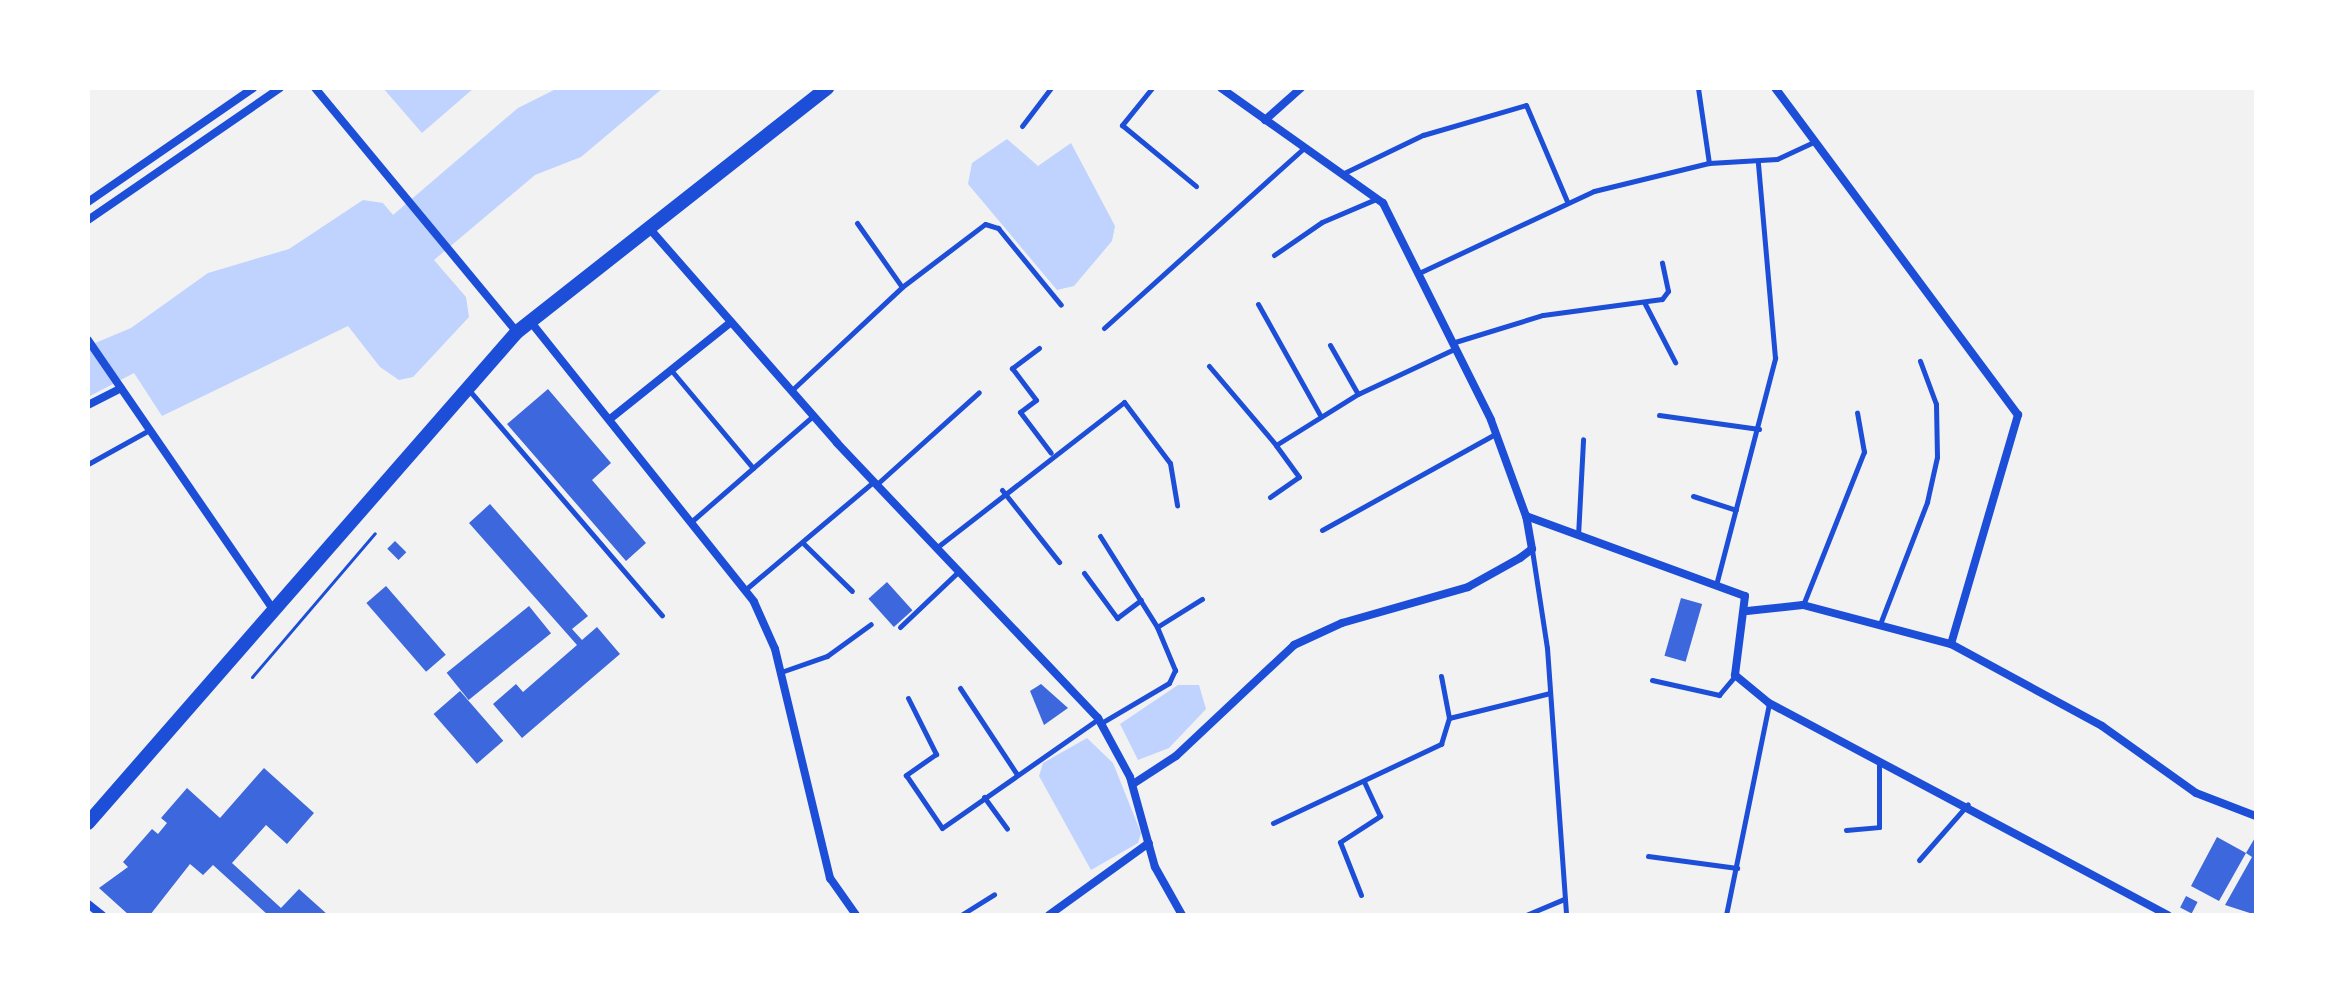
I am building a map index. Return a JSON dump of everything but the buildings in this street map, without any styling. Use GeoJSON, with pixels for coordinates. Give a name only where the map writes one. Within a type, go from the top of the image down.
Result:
{"type":"FeatureCollection","features":[{"type":"Feature","properties":{"kind":"main road"},"geometry":{"type":"LineString","coordinates":[[88,823],[465,385],[517,332],[646,224],[827,88]]}},
{"type":"Feature","properties":{"kind":"street"},"geometry":{"type":"LineString","coordinates":[[88,202],[253,88]]}},
{"type":"Feature","properties":{"kind":"street"},"geometry":{"type":"LineString","coordinates":[[88,220],[280,88]]}},
{"type":"Feature","properties":{"kind":"street"},"geometry":{"type":"LineString","coordinates":[[315,88],[517,332]]}},
{"type":"Feature","properties":{"kind":"street"},"geometry":{"type":"LineString","coordinates":[[1133,784],[1176,756],[1294,645],[1342,623],[1468,587],[1532,549],[1526,516],[1456,345],[1421,272],[1377,199],[1221,88]]}},
{"type":"Feature","properties":{"kind":"street"},"geometry":{"type":"LineString","coordinates":[[1265,120],[1301,88]]}},
{"type":"Feature","properties":{"kind":"street"},"geometry":{"type":"LineString","coordinates":[[1775,88],[1812,143],[2018,415],[1951,644]]}},
{"type":"Feature","properties":{"kind":"street"},"geometry":{"type":"LineString","coordinates":[[158,153],[166,166]]}},
{"type":"Feature","properties":{"kind":"street"},"geometry":{"type":"LineString","coordinates":[[646,224],[874,483],[958,572],[1045,654],[1100,721],[1133,784],[1149,843],[1182,915]]}},
{"type":"Feature","properties":{"kind":"street"},"geometry":{"type":"LineString","coordinates":[[530,321],[746,589],[781,672],[830,878],[856,915]]}},
{"type":"Feature","properties":{"kind":"street"},"geometry":{"type":"LineString","coordinates":[[610,419],[731,322]]}},
{"type":"Feature","properties":{"kind":"street"},"geometry":{"type":"LineString","coordinates":[[88,340],[273,609]]}},
{"type":"Feature","properties":{"kind":"street"},"geometry":{"type":"LineString","coordinates":[[88,405],[121,388]]}},
{"type":"Feature","properties":{"kind":"street"},"geometry":{"type":"LineString","coordinates":[[1526,516],[1745,596],[1747,611],[1735,675],[1769,703],[1968,804],[2168,915]]}},
{"type":"Feature","properties":{"kind":"street"},"geometry":{"type":"LineString","coordinates":[[1747,611],[1803,605],[1951,644],[2102,726],[2196,793],[2256,816]]}},
{"type":"Feature","properties":{"kind":"street"},"geometry":{"type":"LineString","coordinates":[[1049,915],[1149,843]]}},
{"type":"Feature","properties":{"kind":"street"},"geometry":{"type":"LineString","coordinates":[[88,904],[102,915]]}},
{"type":"Feature","properties":{"kind":"lane"},"geometry":{"type":"LineString","coordinates":[[1022,126],[1051,88]]}},
{"type":"Feature","properties":{"kind":"lane"},"geometry":{"type":"LineString","coordinates":[[1152,88],[1122,125],[1196,186]]}},
{"type":"Feature","properties":{"kind":"lane"},"geometry":{"type":"LineString","coordinates":[[1698,88],[1709,163]]}},
{"type":"Feature","properties":{"kind":"lane"},"geometry":{"type":"LineString","coordinates":[[1344,173],[1423,135],[1526,105],[1567,201]]}},
{"type":"Feature","properties":{"kind":"lane"},"geometry":{"type":"LineString","coordinates":[[1421,272],[1567,201],[1709,163],[1758,163],[1812,143]]}},
{"type":"Feature","properties":{"kind":"lane"},"geometry":{"type":"LineString","coordinates":[[1104,328],[1304,148]]}},
{"type":"Feature","properties":{"kind":"lane"},"geometry":{"type":"LineString","coordinates":[[1716,586],[1759,429],[1775,327],[1758,163]]}},
{"type":"Feature","properties":{"kind":"lane"},"geometry":{"type":"LineString","coordinates":[[1274,255],[1322,222],[1377,199]]}},
{"type":"Feature","properties":{"kind":"lane"},"geometry":{"type":"LineString","coordinates":[[857,223],[902,287]]}},
{"type":"Feature","properties":{"kind":"lane"},"geometry":{"type":"LineString","coordinates":[[791,391],[902,287],[992,225],[1061,305]]}},
{"type":"Feature","properties":{"kind":"lane"},"geometry":{"type":"LineString","coordinates":[[1276,445],[1320,415],[1456,345],[1543,315],[1644,302],[1667,294],[1662,263]]}},
{"type":"Feature","properties":{"kind":"lane"},"geometry":{"type":"LineString","coordinates":[[1644,302],[1675,362]]}},
{"type":"Feature","properties":{"kind":"lane"},"geometry":{"type":"LineString","coordinates":[[1258,304],[1320,415]]}},
{"type":"Feature","properties":{"kind":"lane"},"geometry":{"type":"LineString","coordinates":[[1330,345],[1358,394]]}},
{"type":"Feature","properties":{"kind":"lane"},"geometry":{"type":"LineString","coordinates":[[1039,348],[1012,368],[1036,400],[1020,412],[1051,453]]}},
{"type":"Feature","properties":{"kind":"lane"},"geometry":{"type":"LineString","coordinates":[[1880,625],[1927,502],[1937,457],[1936,404],[1920,361]]}},
{"type":"Feature","properties":{"kind":"lane"},"geometry":{"type":"LineString","coordinates":[[1209,366],[1299,477],[1270,497]]}},
{"type":"Feature","properties":{"kind":"lane"},"geometry":{"type":"LineString","coordinates":[[671,370],[753,468]]}},
{"type":"Feature","properties":{"kind":"lane"},"geometry":{"type":"LineString","coordinates":[[465,385],[662,615]]}},
{"type":"Feature","properties":{"kind":"lane"},"geometry":{"type":"LineString","coordinates":[[746,589],[804,544],[979,392]]}},
{"type":"Feature","properties":{"kind":"lane"},"geometry":{"type":"LineString","coordinates":[[935,548],[1002,490],[1051,453],[1130,404],[1170,463],[1177,505]]}},
{"type":"Feature","properties":{"kind":"lane"},"geometry":{"type":"LineString","coordinates":[[1803,605],[1864,452],[1857,413]]}},
{"type":"Feature","properties":{"kind":"lane"},"geometry":{"type":"LineString","coordinates":[[1659,415],[1759,429]]}},
{"type":"Feature","properties":{"kind":"lane"},"geometry":{"type":"LineString","coordinates":[[692,521],[813,416]]}},
{"type":"Feature","properties":{"kind":"lane"},"geometry":{"type":"LineString","coordinates":[[88,464],[150,429]]}},
{"type":"Feature","properties":{"kind":"lane"},"geometry":{"type":"LineString","coordinates":[[1322,530],[1495,434]]}},
{"type":"Feature","properties":{"kind":"lane"},"geometry":{"type":"LineString","coordinates":[[1578,537],[1583,439]]}},
{"type":"Feature","properties":{"kind":"lane"},"geometry":{"type":"LineString","coordinates":[[1002,490],[1059,562]]}},
{"type":"Feature","properties":{"kind":"lane"},"geometry":{"type":"LineString","coordinates":[[1693,496],[1736,510]]}},
{"type":"Feature","properties":{"kind":"lane"},"geometry":{"type":"LineString","coordinates":[[908,698],[936,754],[906,775],[942,828],[1016,773],[1173,678],[1174,662],[1157,627],[1100,536]]}},
{"type":"Feature","properties":{"kind":"lane"},"geometry":{"type":"LineString","coordinates":[[804,544],[852,591]]}},
{"type":"Feature","properties":{"kind":"lane"},"geometry":{"type":"LineString","coordinates":[[1532,549],[1550,693],[1566,915]]}},
{"type":"Feature","properties":{"kind":"lane"},"geometry":{"type":"LineString","coordinates":[[900,627],[958,572]]}},
{"type":"Feature","properties":{"kind":"lane"},"geometry":{"type":"LineString","coordinates":[[1084,573],[1117,618],[1141,600]]}},
{"type":"Feature","properties":{"kind":"lane"},"geometry":{"type":"LineString","coordinates":[[1157,627],[1202,599]]}},
{"type":"Feature","properties":{"kind":"lane"},"geometry":{"type":"LineString","coordinates":[[781,672],[827,656],[871,624]]}},
{"type":"Feature","properties":{"kind":"lane"},"geometry":{"type":"LineString","coordinates":[[1652,680],[1719,695],[1735,675]]}},
{"type":"Feature","properties":{"kind":"lane"},"geometry":{"type":"LineString","coordinates":[[1273,823],[1441,744],[1449,718],[1441,676]]}},
{"type":"Feature","properties":{"kind":"lane"},"geometry":{"type":"LineString","coordinates":[[960,688],[1016,773]]}},
{"type":"Feature","properties":{"kind":"lane"},"geometry":{"type":"LineString","coordinates":[[1449,718],[1550,693]]}},
{"type":"Feature","properties":{"kind":"lane"},"geometry":{"type":"LineString","coordinates":[[1726,915],[1769,703]]}},
{"type":"Feature","properties":{"kind":"lane"},"geometry":{"type":"LineString","coordinates":[[1846,830],[1879,827],[1879,758]]}},
{"type":"Feature","properties":{"kind":"lane"},"geometry":{"type":"LineString","coordinates":[[1361,895],[1340,842],[1380,816],[1364,781]]}},
{"type":"Feature","properties":{"kind":"lane"},"geometry":{"type":"LineString","coordinates":[[984,797],[1007,829]]}},
{"type":"Feature","properties":{"kind":"lane"},"geometry":{"type":"LineString","coordinates":[[1919,860],[1968,804]]}},
{"type":"Feature","properties":{"kind":"lane"},"geometry":{"type":"LineString","coordinates":[[1648,856],[1737,868]]}},
{"type":"Feature","properties":{"kind":"lane"},"geometry":{"type":"LineString","coordinates":[[961,915],[994,894]]}},
{"type":"Feature","properties":{"kind":"lane"},"geometry":{"type":"LineString","coordinates":[[1526,915],[1564,899]]}},
{"type":"Feature","properties":{"kind":"path"},"geometry":{"type":"LineString","coordinates":[[252,677],[375,533]]}},
{"type":"Feature","properties":{"kind":"water"},"geometry":{"type":"Polygon","coordinates":[[[383,88],[474,88],[422,133],[383,88]]]}},
{"type":"Feature","properties":{"kind":"water"},"geometry":{"type":"Polygon","coordinates":[[[558,88],[663,88],[581,157],[535,175],[434,260],[466,297],[469,317],[413,377],[399,380],[380,367],[348,326],[162,416],[134,373],[88,397],[88,346],[131,328],[208,273],[289,249],[363,200],[383,203],[393,215],[518,108],[558,88]]]}},
{"type":"Feature","properties":{"kind":"water"},"geometry":{"type":"Polygon","coordinates":[[[1007,139],[1038,166],[1071,143],[1115,226],[1112,241],[1074,286],[1057,290],[968,184],[972,163],[1007,139]]]}},
{"type":"Feature","properties":{"kind":"water"},"geometry":{"type":"Polygon","coordinates":[[[1178,685],[1199,685],[1206,709],[1169,748],[1138,760],[1120,724],[1178,685]]]}},
{"type":"Feature","properties":{"kind":"water"},"geometry":{"type":"Polygon","coordinates":[[[1087,738],[1113,763],[1141,833],[1138,843],[1091,870],[1039,776],[1043,763],[1087,738]]]}}]}
